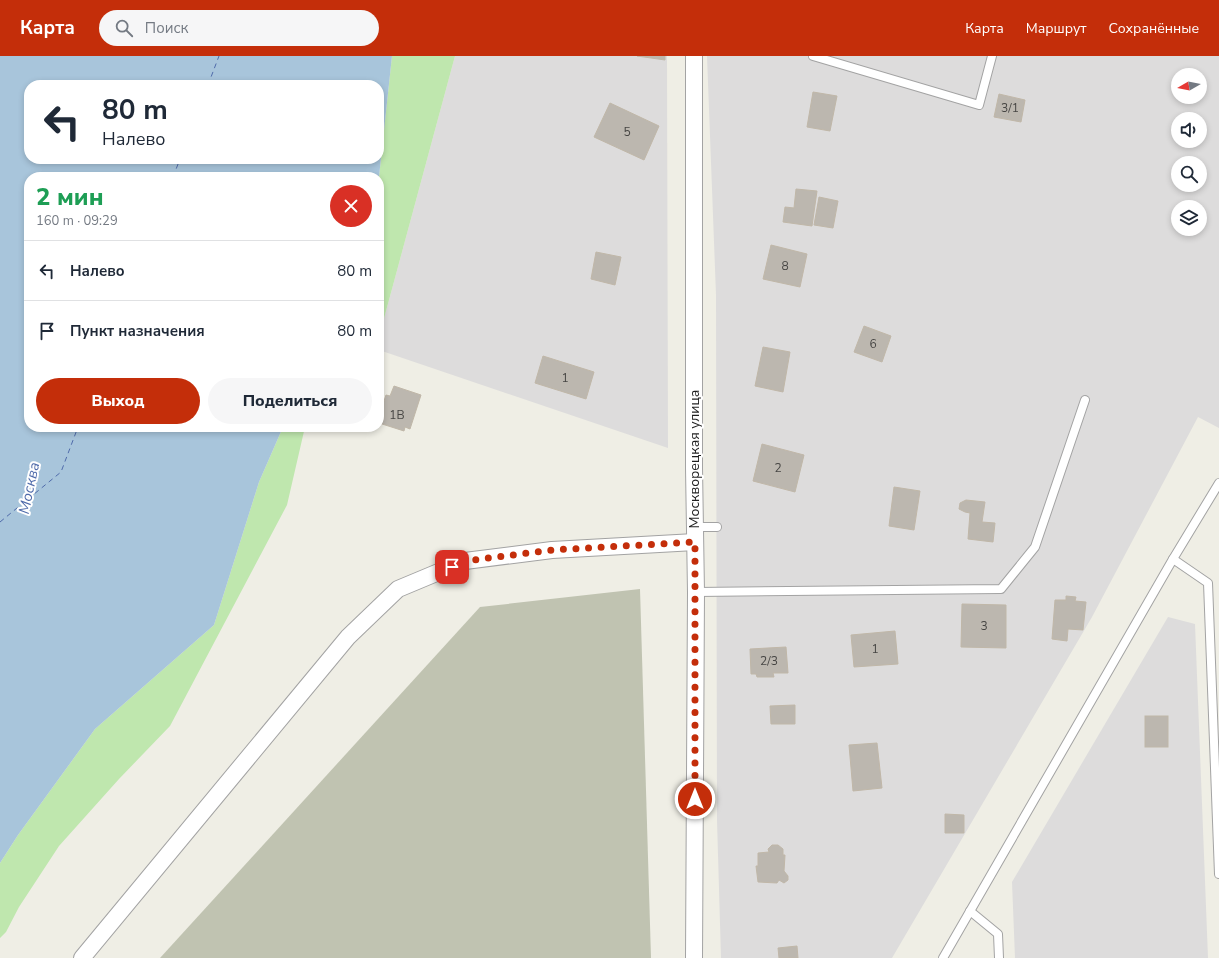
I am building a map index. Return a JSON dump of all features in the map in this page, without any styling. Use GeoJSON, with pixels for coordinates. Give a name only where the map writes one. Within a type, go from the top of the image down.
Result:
{"type":"FeatureCollection","features":[{"type":"Feature","properties":{"kind":"street","name":"Москворецкая улица"},"geometry":{"type":"LineString","coordinates":[[694,56],[696,592],[694,958]]}},
{"type":"Feature","properties":{"kind":"street"},"geometry":{"type":"LineString","coordinates":[[82,958],[348,637],[398,589],[465,561],[695,535]]}},
{"type":"Feature","properties":{"kind":"lane"},"geometry":{"type":"LineString","coordinates":[[813,56],[978,105],[992,56]]}},
{"type":"Feature","properties":{"kind":"lane"},"geometry":{"type":"LineString","coordinates":[[696,592],[1001,589],[1035,547],[1085,400]]}},
{"type":"Feature","properties":{"kind":"lane"},"geometry":{"type":"LineString","coordinates":[[943,958],[1173,559],[1219,483]]}},
{"type":"Feature","properties":{"kind":"lane"},"geometry":{"type":"LineString","coordinates":[[695,535],[717,527]]}},
{"type":"Feature","properties":{"kind":"lane"},"geometry":{"type":"LineString","coordinates":[[1173,559],[1208,583],[1219,874]]}},
{"type":"Feature","properties":{"kind":"lane"},"geometry":{"type":"LineString","coordinates":[[970,911],[998,934],[999,958]]}},
{"type":"Feature","properties":{"kind":"shaded area"},"geometry":{"type":"Polygon","coordinates":[[[455,56],[667,56],[668,448],[384,352],[384,319],[455,56]]]}},
{"type":"Feature","properties":{"kind":"shaded area"},"geometry":{"type":"Polygon","coordinates":[[[707,56],[1219,56],[1219,428],[1198,417],[1092,617],[892,958],[721,958],[717,820],[716,295],[707,56]]]}},
{"type":"Feature","properties":{"kind":"shaded area"},"geometry":{"type":"Polygon","coordinates":[[[640,589],[651,958],[160,958],[480,607],[640,589]]]}},
{"type":"Feature","properties":{"kind":"shaded area"},"geometry":{"type":"Polygon","coordinates":[[[1168,617],[1195,624],[1208,958],[1015,958],[1012,882],[1168,617]]]}},
{"type":"Feature","properties":{"kind":"green space"},"geometry":{"type":"Polygon","coordinates":[[[392,56],[455,56],[384,319],[384,172],[380,172],[380,164],[384,164],[384,130],[392,56]]]}},
{"type":"Feature","properties":{"kind":"green space"},"geometry":{"type":"Polygon","coordinates":[[[281,432],[304,432],[287,505],[170,726],[119,779],[59,846],[19,907],[6,932],[0,938],[0,863],[18,835],[95,729],[214,625],[259,482],[281,432]]]}},
{"type":"Feature","properties":{"kind":"water","name":"Москва"},"geometry":{"type":"Polygon","coordinates":[[[0,56],[392,56],[384,130],[384,80],[24,80],[24,164],[380,164],[380,172],[24,172],[24,432],[281,432],[259,482],[214,625],[95,729],[18,835],[0,863],[0,56]]]}},
{"type":"Feature","properties":{"kind":"building"},"geometry":{"type":"Polygon","coordinates":[[[637,56],[665,56],[665,60],[637,56]]]}},
{"type":"Feature","properties":{"kind":"building"},"geometry":{"type":"Polygon","coordinates":[[[813,92],[837,96],[830,131],[807,127],[813,92]]]}},
{"type":"Feature","properties":{"kind":"building"},"geometry":{"type":"Polygon","coordinates":[[[999,94],[1025,100],[1021,122],[994,117],[999,94]]]}},
{"type":"Feature","properties":{"kind":"building"},"geometry":{"type":"Polygon","coordinates":[[[610,103],[659,126],[644,160],[594,137],[610,103]]]}},
{"type":"Feature","properties":{"kind":"building"},"geometry":{"type":"Polygon","coordinates":[[[796,189],[817,191],[812,226],[783,222],[785,207],[794,208],[796,189]]]}},
{"type":"Feature","properties":{"kind":"building"},"geometry":{"type":"Polygon","coordinates":[[[819,197],[838,201],[833,228],[814,225],[819,197]]]}},
{"type":"Feature","properties":{"kind":"building"},"geometry":{"type":"Polygon","coordinates":[[[771,245],[807,254],[800,287],[763,279],[771,245]]]}},
{"type":"Feature","properties":{"kind":"building"},"geometry":{"type":"Polygon","coordinates":[[[596,252],[621,257],[615,285],[591,279],[596,252]]]}},
{"type":"Feature","properties":{"kind":"building"},"geometry":{"type":"Polygon","coordinates":[[[864,326],[891,336],[882,362],[854,352],[864,326]]]}},
{"type":"Feature","properties":{"kind":"building"},"geometry":{"type":"Polygon","coordinates":[[[763,347],[790,352],[783,392],[755,386],[763,347]]]}},
{"type":"Feature","properties":{"kind":"building"},"geometry":{"type":"Polygon","coordinates":[[[543,356],[594,372],[586,399],[535,383],[543,356]]]}},
{"type":"Feature","properties":{"kind":"building"},"geometry":{"type":"Polygon","coordinates":[[[394,386],[421,395],[410,429],[405,427],[404,431],[384,425],[384,401],[386,395],[390,396],[394,386]]]}},
{"type":"Feature","properties":{"kind":"building"},"geometry":{"type":"Polygon","coordinates":[[[762,444],[804,455],[795,492],[753,481],[762,444]]]}},
{"type":"Feature","properties":{"kind":"building"},"geometry":{"type":"Polygon","coordinates":[[[894,487],[920,491],[914,530],[889,526],[894,487]]]}},
{"type":"Feature","properties":{"kind":"building"},"geometry":{"type":"Polygon","coordinates":[[[966,500],[985,502],[982,522],[995,523],[993,542],[968,539],[970,513],[959,509],[960,503],[966,500]]]}},
{"type":"Feature","properties":{"kind":"building"},"geometry":{"type":"Polygon","coordinates":[[[1066,596],[1076,597],[1075,601],[1086,602],[1083,630],[1068,629],[1067,641],[1052,639],[1055,600],[1066,600],[1066,596]]]}},
{"type":"Feature","properties":{"kind":"building"},"geometry":{"type":"Polygon","coordinates":[[[962,604],[1006,605],[1006,648],[961,647],[962,604]]]}},
{"type":"Feature","properties":{"kind":"building"},"geometry":{"type":"Polygon","coordinates":[[[895,631],[898,664],[854,667],[851,635],[895,631]]]}},
{"type":"Feature","properties":{"kind":"building"},"geometry":{"type":"Polygon","coordinates":[[[786,647],[788,673],[773,673],[774,677],[757,677],[756,674],[751,674],[750,649],[786,647]]]}},
{"type":"Feature","properties":{"kind":"building"},"geometry":{"type":"Polygon","coordinates":[[[795,705],[795,724],[771,724],[770,706],[795,705]]]}},
{"type":"Feature","properties":{"kind":"building"},"geometry":{"type":"Polygon","coordinates":[[[1145,716],[1168,716],[1168,747],[1145,747],[1145,716]]]}},
{"type":"Feature","properties":{"kind":"building"},"geometry":{"type":"Polygon","coordinates":[[[877,743],[882,788],[853,791],[849,745],[877,743]]]}},
{"type":"Feature","properties":{"kind":"building"},"geometry":{"type":"Polygon","coordinates":[[[945,814],[964,815],[964,833],[945,833],[945,814]]]}},
{"type":"Feature","properties":{"kind":"building"},"geometry":{"type":"Polygon","coordinates":[[[772,845],[778,845],[783,849],[783,855],[785,855],[784,871],[788,876],[788,880],[784,883],[779,880],[777,883],[758,882],[756,866],[758,866],[758,853],[769,852],[768,849],[772,845]]]}},
{"type":"Feature","properties":{"kind":"building"},"geometry":{"type":"Polygon","coordinates":[[[797,946],[798,958],[779,958],[778,948],[797,946]]]}},
{"type":"Feature","properties":{"kind":"ferry route"},"geometry":{"type":"LineString","coordinates":[[210,80],[219,56]]}},
{"type":"Feature","properties":{"kind":"ferry route"},"geometry":{"type":"LineString","coordinates":[[175,172],[178,164]]}},
{"type":"Feature","properties":{"kind":"ferry route"},"geometry":{"type":"LineString","coordinates":[[0,522],[61,472],[76,432]]}},
{"type":"Feature","properties":{"kind":"route"},"geometry":{"type":"LineString","coordinates":[[452,567],[465,561],[552,550],[695,542],[695,799]]}}]}
